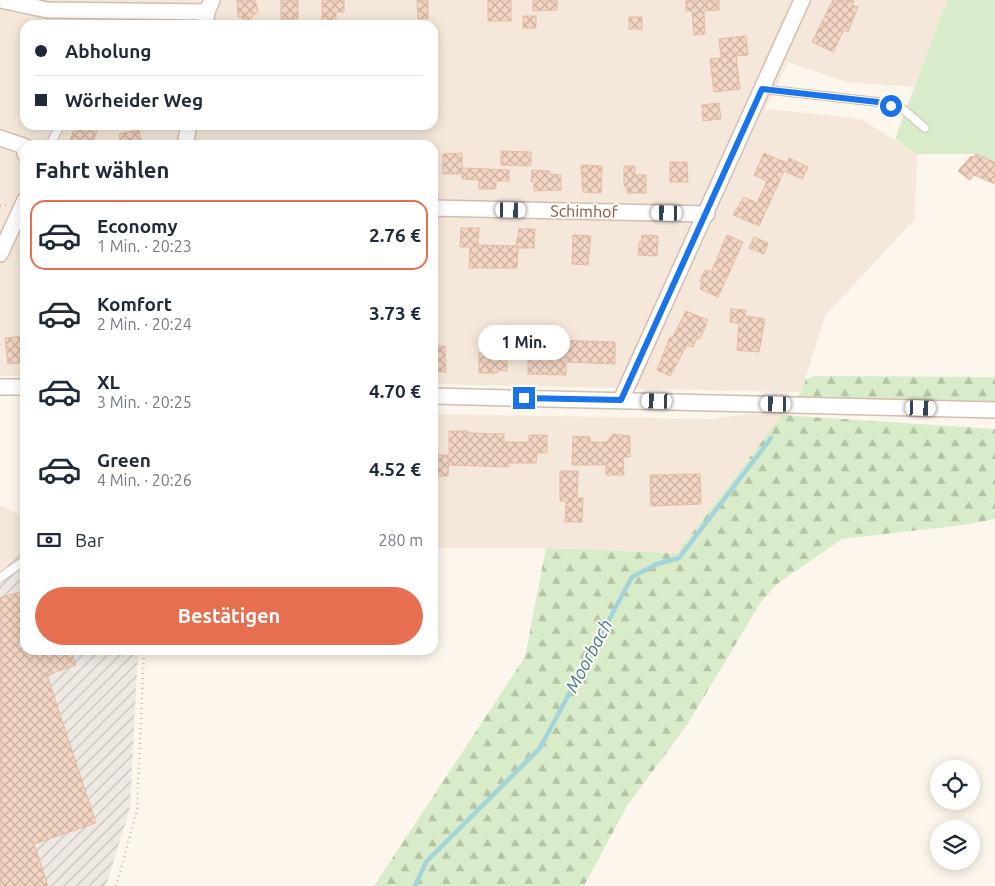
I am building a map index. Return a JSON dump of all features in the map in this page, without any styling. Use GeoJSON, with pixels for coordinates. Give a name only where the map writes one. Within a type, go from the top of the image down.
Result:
{"type":"FeatureCollection","features":[{"type":"Feature","properties":{"kind":"street"},"geometry":{"type":"LineString","coordinates":[[1,0],[47,10],[208,12]]}},
{"type":"Feature","properties":{"kind":"street"},"geometry":{"type":"LineString","coordinates":[[621,400],[802,0]]}},
{"type":"Feature","properties":{"kind":"street"},"geometry":{"type":"LineString","coordinates":[[0,138],[20,145]]}},
{"type":"Feature","properties":{"kind":"street","name":"Schimhof"},"geometry":{"type":"LineString","coordinates":[[438,208],[706,214]]}},
{"type":"Feature","properties":{"kind":"street"},"geometry":{"type":"LineString","coordinates":[[0,254],[20,211]]}},
{"type":"Feature","properties":{"kind":"street"},"geometry":{"type":"LineString","coordinates":[[0,387],[20,388]]}},
{"type":"Feature","properties":{"kind":"street"},"geometry":{"type":"LineString","coordinates":[[438,396],[995,410]]}},
{"type":"Feature","properties":{"kind":"lane"},"geometry":{"type":"LineString","coordinates":[[762,89],[878,102],[904,110],[925,128]]}},
{"type":"Feature","properties":{"kind":"lane"},"geometry":{"type":"LineString","coordinates":[[0,578],[20,564]]}},
{"type":"Feature","properties":{"kind":"path"},"geometry":{"type":"LineString","coordinates":[[116,886],[137,811],[144,655]]}},
{"type":"Feature","properties":{"kind":"shaded area"},"geometry":{"type":"Polygon","coordinates":[[[0,0],[947,0],[914,87],[846,82],[788,62],[764,112],[770,109],[861,119],[917,154],[915,219],[825,316],[801,392],[438,384],[438,140],[20,140],[20,376],[0,376],[0,0]]]}},
{"type":"Feature","properties":{"kind":"shaded area"},"geometry":{"type":"Polygon","coordinates":[[[438,414],[711,419],[747,414],[782,415],[677,553],[546,548],[438,548],[438,414]]]}},
{"type":"Feature","properties":{"kind":"shaded area"},"geometry":{"type":"Polygon","coordinates":[[[0,505],[20,515],[20,550],[0,573],[0,505]]]}},
{"type":"Feature","properties":{"kind":"shaded area"},"geometry":{"type":"Polygon","coordinates":[[[20,550],[20,655],[138,655],[130,808],[106,886],[0,886],[0,573],[20,550]]]}},
{"type":"Feature","properties":{"kind":"green space"},"geometry":{"type":"Polygon","coordinates":[[[947,0],[995,0],[995,161],[976,154],[917,154],[895,139],[947,0]]]}},
{"type":"Feature","properties":{"kind":"green space"},"geometry":{"type":"Polygon","coordinates":[[[814,376],[995,377],[995,402],[796,399],[806,379],[814,376]]]}},
{"type":"Feature","properties":{"kind":"green space"},"geometry":{"type":"Polygon","coordinates":[[[782,415],[995,429],[995,519],[963,525],[842,539],[777,584],[761,602],[687,725],[627,806],[584,886],[374,886],[525,657],[546,548],[677,553],[782,415]]]}},
{"type":"Feature","properties":{"kind":"building"},"geometry":{"type":"Polygon","coordinates":[[[237,0],[255,0],[258,11],[249,20],[238,17],[237,0]]]}},
{"type":"Feature","properties":{"kind":"building"},"geometry":{"type":"Polygon","coordinates":[[[281,0],[298,0],[298,19],[281,19],[281,0]]]}},
{"type":"Feature","properties":{"kind":"building"},"geometry":{"type":"Polygon","coordinates":[[[322,0],[344,0],[344,12],[336,12],[336,20],[322,20],[322,0]]]}},
{"type":"Feature","properties":{"kind":"building"},"geometry":{"type":"Polygon","coordinates":[[[417,0],[428,0],[428,19],[418,19],[417,0]]]}},
{"type":"Feature","properties":{"kind":"building"},"geometry":{"type":"Polygon","coordinates":[[[488,0],[511,0],[511,21],[488,21],[488,0]]]}},
{"type":"Feature","properties":{"kind":"building"},"geometry":{"type":"Polygon","coordinates":[[[533,0],[557,0],[557,10],[533,11],[533,0]]]}},
{"type":"Feature","properties":{"kind":"building"},"geometry":{"type":"Polygon","coordinates":[[[686,0],[719,0],[719,10],[704,11],[705,34],[694,35],[692,11],[686,11],[686,0]]]}},
{"type":"Feature","properties":{"kind":"building"},"geometry":{"type":"Polygon","coordinates":[[[833,0],[854,0],[852,5],[858,7],[848,32],[844,30],[833,52],[812,42],[833,0]]]}},
{"type":"Feature","properties":{"kind":"building"},"geometry":{"type":"Polygon","coordinates":[[[523,16],[536,16],[536,28],[523,28],[523,16]]]}},
{"type":"Feature","properties":{"kind":"building"},"geometry":{"type":"Polygon","coordinates":[[[629,17],[642,17],[642,29],[629,29],[629,17]]]}},
{"type":"Feature","properties":{"kind":"building"},"geometry":{"type":"Polygon","coordinates":[[[746,36],[748,55],[736,56],[740,89],[714,92],[710,59],[721,58],[719,39],[746,36]]]}},
{"type":"Feature","properties":{"kind":"building"},"geometry":{"type":"Polygon","coordinates":[[[719,103],[721,119],[703,121],[702,105],[719,103]]]}},
{"type":"Feature","properties":{"kind":"building"},"geometry":{"type":"Polygon","coordinates":[[[74,130],[98,130],[93,140],[70,140],[74,130]]]}},
{"type":"Feature","properties":{"kind":"building"},"geometry":{"type":"Polygon","coordinates":[[[139,130],[141,140],[120,140],[119,134],[139,130]]]}},
{"type":"Feature","properties":{"kind":"building"},"geometry":{"type":"Polygon","coordinates":[[[501,151],[531,152],[531,166],[501,165],[501,151]]]}},
{"type":"Feature","properties":{"kind":"building"},"geometry":{"type":"Polygon","coordinates":[[[462,153],[462,168],[509,170],[509,181],[496,181],[496,189],[479,189],[479,180],[462,179],[462,174],[443,174],[443,154],[462,153]]]}},
{"type":"Feature","properties":{"kind":"building"},"geometry":{"type":"Polygon","coordinates":[[[764,153],[787,163],[789,158],[808,167],[802,179],[784,171],[759,226],[733,215],[744,197],[757,203],[767,181],[754,175],[764,153]]]}},
{"type":"Feature","properties":{"kind":"building"},"geometry":{"type":"Polygon","coordinates":[[[976,154],[995,162],[995,184],[974,175],[970,180],[958,171],[971,156],[974,157],[976,154]]]}},
{"type":"Feature","properties":{"kind":"building"},"geometry":{"type":"Polygon","coordinates":[[[670,162],[687,162],[688,182],[670,182],[670,162]]]}},
{"type":"Feature","properties":{"kind":"building"},"geometry":{"type":"Polygon","coordinates":[[[581,165],[602,166],[601,193],[583,192],[581,165]]]}},
{"type":"Feature","properties":{"kind":"building"},"geometry":{"type":"Polygon","coordinates":[[[624,166],[635,166],[635,175],[646,175],[646,193],[627,193],[627,186],[624,186],[624,166]]]}},
{"type":"Feature","properties":{"kind":"building"},"geometry":{"type":"Polygon","coordinates":[[[532,170],[550,171],[550,174],[561,175],[561,190],[534,191],[534,182],[531,182],[532,170]]]}},
{"type":"Feature","properties":{"kind":"building"},"geometry":{"type":"Polygon","coordinates":[[[461,228],[479,228],[478,245],[516,246],[519,229],[535,229],[534,248],[518,248],[517,268],[469,268],[470,247],[460,247],[461,228]]]}},
{"type":"Feature","properties":{"kind":"building"},"geometry":{"type":"Polygon","coordinates":[[[573,235],[591,236],[588,265],[572,264],[573,235]]]}},
{"type":"Feature","properties":{"kind":"building"},"geometry":{"type":"Polygon","coordinates":[[[642,235],[658,236],[657,256],[638,255],[639,242],[641,242],[642,235]]]}},
{"type":"Feature","properties":{"kind":"building"},"geometry":{"type":"Polygon","coordinates":[[[727,235],[743,242],[718,297],[700,289],[702,282],[700,281],[705,270],[711,272],[727,235]]]}},
{"type":"Feature","properties":{"kind":"building"},"geometry":{"type":"Polygon","coordinates":[[[754,237],[768,243],[764,254],[749,248],[754,237]]]}},
{"type":"Feature","properties":{"kind":"building"},"geometry":{"type":"Polygon","coordinates":[[[731,309],[746,310],[745,316],[765,319],[759,352],[737,350],[739,323],[730,322],[731,309]]]}},
{"type":"Feature","properties":{"kind":"building"},"geometry":{"type":"Polygon","coordinates":[[[686,311],[708,320],[700,339],[697,338],[693,347],[687,345],[670,376],[657,370],[670,337],[672,338],[686,311]]]}},
{"type":"Feature","properties":{"kind":"building"},"geometry":{"type":"Polygon","coordinates":[[[20,336],[20,363],[8,364],[5,338],[20,336]]]}},
{"type":"Feature","properties":{"kind":"building"},"geometry":{"type":"Polygon","coordinates":[[[552,340],[615,342],[615,364],[566,362],[566,375],[528,374],[528,356],[538,356],[538,346],[551,346],[552,340]]]}},
{"type":"Feature","properties":{"kind":"building"},"geometry":{"type":"Polygon","coordinates":[[[438,346],[445,346],[446,372],[438,371],[438,346]]]}},
{"type":"Feature","properties":{"kind":"building"},"geometry":{"type":"Polygon","coordinates":[[[479,353],[507,357],[507,371],[498,370],[497,373],[479,373],[479,353]]]}},
{"type":"Feature","properties":{"kind":"building"},"geometry":{"type":"Polygon","coordinates":[[[449,431],[504,434],[504,442],[529,442],[529,435],[547,435],[547,453],[537,453],[536,463],[509,463],[509,467],[449,465],[449,458],[448,476],[438,476],[438,455],[449,455],[449,431]]]}},
{"type":"Feature","properties":{"kind":"building"},"geometry":{"type":"Polygon","coordinates":[[[613,434],[630,436],[630,457],[623,457],[624,475],[606,475],[606,465],[572,465],[573,436],[590,437],[590,442],[607,442],[613,434]]]}},
{"type":"Feature","properties":{"kind":"building"},"geometry":{"type":"Polygon","coordinates":[[[560,471],[578,471],[577,498],[583,498],[582,522],[565,522],[566,501],[560,501],[560,471]]]}},
{"type":"Feature","properties":{"kind":"building"},"geometry":{"type":"Polygon","coordinates":[[[700,474],[701,504],[651,506],[650,475],[700,474]]]}},
{"type":"Feature","properties":{"kind":"building"},"geometry":{"type":"Polygon","coordinates":[[[20,592],[20,655],[73,655],[76,665],[47,675],[96,823],[34,844],[48,886],[0,886],[0,598],[20,592]]]}},
{"type":"Feature","properties":{"kind":"waterway","name":"Moorbach"},"geometry":{"type":"LineString","coordinates":[[415,886],[426,862],[540,748],[632,577],[657,564],[679,558],[771,438]]}},
{"type":"Feature","properties":{"kind":"route"},"geometry":{"type":"LineString","coordinates":[[524,398],[621,400],[762,89],[878,102],[891,106]]}}]}
